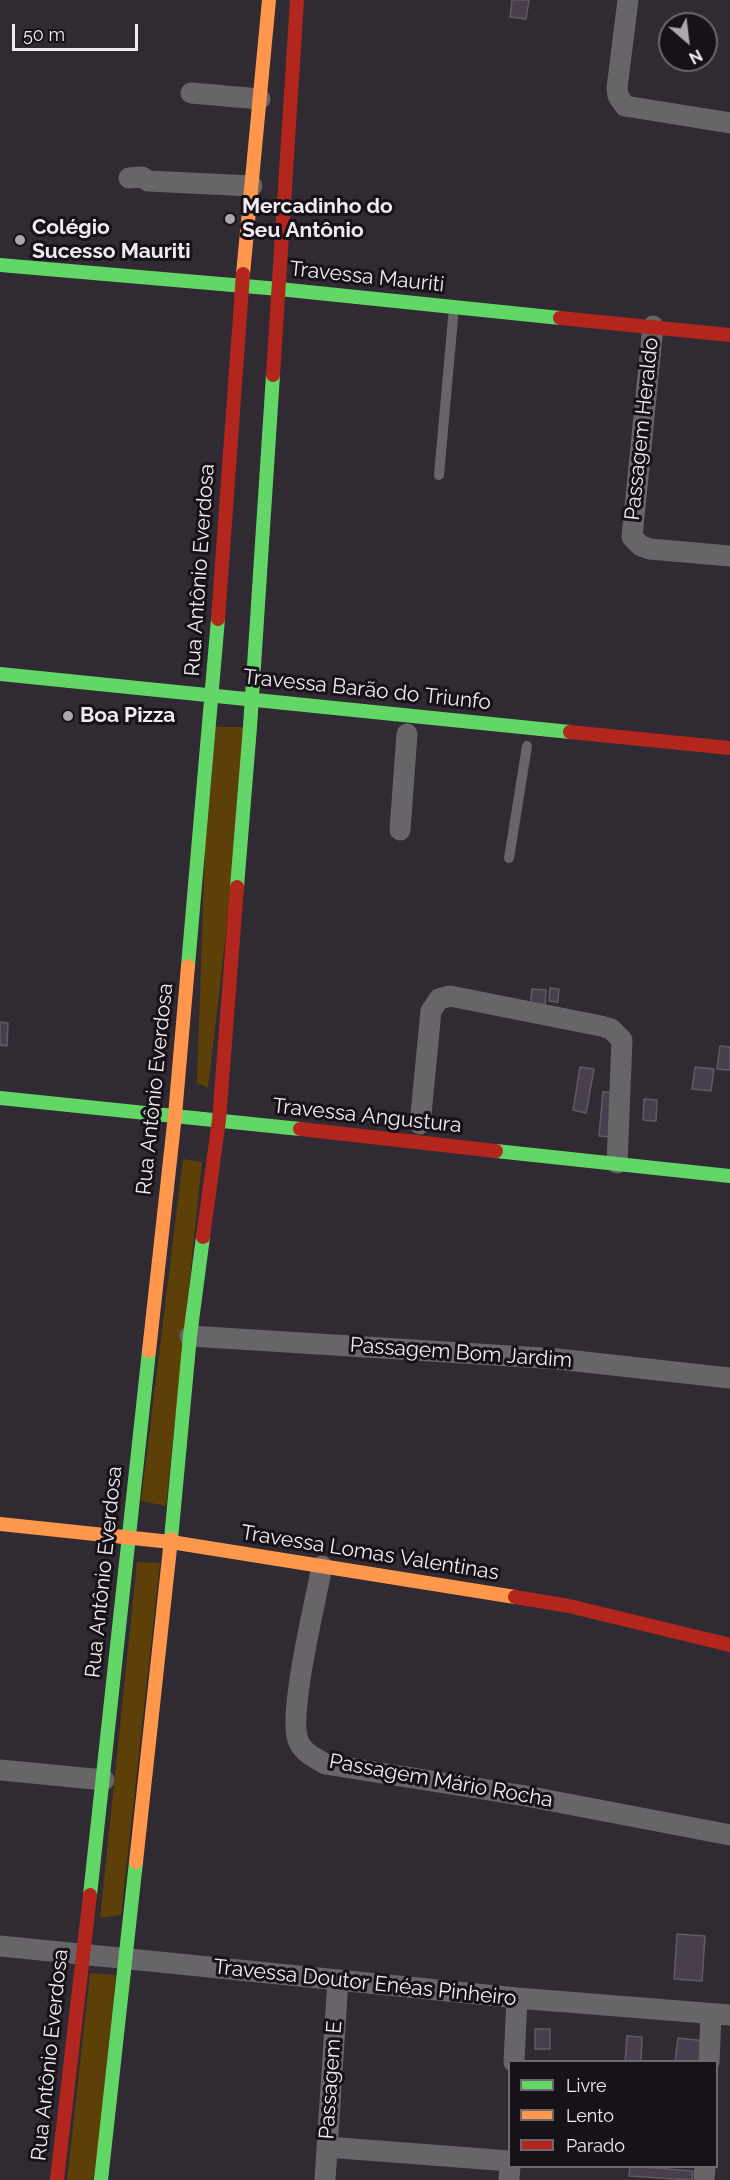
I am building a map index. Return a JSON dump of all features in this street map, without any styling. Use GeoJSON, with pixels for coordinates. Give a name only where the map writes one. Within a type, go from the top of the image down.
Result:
{"type":"FeatureCollection","features":[{"type":"Feature","properties":{"kind":"street","name":"Rua Antônio Everdosa"},"geometry":{"type":"LineString","coordinates":[[57,2180],[104,1780],[128,1537],[175,1115],[212,695],[242,287],[269,0]]}},
{"type":"Feature","properties":{"kind":"street"},"geometry":{"type":"LineString","coordinates":[[101,2180],[171,1542],[190,1336],[219,1120],[251,718],[297,0]]}},
{"type":"Feature","properties":{"kind":"street"},"geometry":{"type":"LineString","coordinates":[[628,0],[617,88],[618,96],[625,106],[632,109],[730,123]]}},
{"type":"Feature","properties":{"kind":"street"},"geometry":{"type":"LineString","coordinates":[[190,93],[260,99]]}},
{"type":"Feature","properties":{"kind":"street"},"geometry":{"type":"LineString","coordinates":[[129,177],[142,177],[148,181],[252,186]]}},
{"type":"Feature","properties":{"kind":"street"},"geometry":{"type":"LineString","coordinates":[[247,229],[253,238],[263,243],[274,241],[282,233]]}},
{"type":"Feature","properties":{"kind":"street","name":"Travessa Mauriti"},"geometry":{"type":"LineString","coordinates":[[0,265],[279,289],[730,335]]}},
{"type":"Feature","properties":{"kind":"street","name":"Passagem Heraldo"},"geometry":{"type":"LineString","coordinates":[[653,326],[632,537],[641,546],[650,549],[730,556]]}},
{"type":"Feature","properties":{"kind":"street","name":"Travessa Barão do Triunfo"},"geometry":{"type":"LineString","coordinates":[[0,674],[730,748]]}},
{"type":"Feature","properties":{"kind":"street"},"geometry":{"type":"LineString","coordinates":[[400,830],[407,734]]}},
{"type":"Feature","properties":{"kind":"street"},"geometry":{"type":"LineString","coordinates":[[621,755],[625,737]]}},
{"type":"Feature","properties":{"kind":"street"},"geometry":{"type":"LineString","coordinates":[[419,1133],[431,1011],[439,999],[450,996],[601,1026],[611,1029],[622,1040],[617,1163]]}},
{"type":"Feature","properties":{"kind":"street","name":"Travessa Angustura"},"geometry":{"type":"LineString","coordinates":[[0,1098],[219,1120],[419,1133],[617,1163],[730,1176]]}},
{"type":"Feature","properties":{"kind":"street","name":"Passagem Bom Jardim"},"geometry":{"type":"LineString","coordinates":[[190,1336],[558,1359],[730,1378]]}},
{"type":"Feature","properties":{"kind":"street","name":"Travessa Lomas Valentinas"},"geometry":{"type":"LineString","coordinates":[[0,1524],[171,1542],[569,1606],[730,1645]]}},
{"type":"Feature","properties":{"kind":"street","name":"Passagem Mário Rocha"},"geometry":{"type":"LineString","coordinates":[[322,1566],[296,1703],[298,1739],[307,1754],[325,1764],[526,1796],[730,1835]]}},
{"type":"Feature","properties":{"kind":"street"},"geometry":{"type":"LineString","coordinates":[[0,1770],[104,1780]]}},
{"type":"Feature","properties":{"kind":"street","name":"Travessa Doutor Enéas Pinheiro"},"geometry":{"type":"LineString","coordinates":[[0,1946],[517,1998],[721,2014]]}},
{"type":"Feature","properties":{"kind":"street","name":"Passagem E"},"geometry":{"type":"LineString","coordinates":[[325,2180],[338,1980]]}},
{"type":"Feature","properties":{"kind":"street"},"geometry":{"type":"LineString","coordinates":[[514,2060],[517,1998]]}},
{"type":"Feature","properties":{"kind":"street"},"geometry":{"type":"LineString","coordinates":[[709,2060],[721,2014]]}},
{"type":"Feature","properties":{"kind":"street"},"geometry":{"type":"LineString","coordinates":[[327,2147],[508,2161]]}},
{"type":"Feature","properties":{"kind":"lane"},"geometry":{"type":"LineString","coordinates":[[439,475],[454,306]]}},
{"type":"Feature","properties":{"kind":"lane"},"geometry":{"type":"LineString","coordinates":[[509,858],[527,746]]}},
{"type":"Feature","properties":{"kind":"shaded area"},"geometry":{"type":"Polygon","coordinates":[[[209,727],[250,727],[208,1088],[197,1083],[209,727]]]}},
{"type":"Feature","properties":{"kind":"shaded area"},"geometry":{"type":"Polygon","coordinates":[[[183,1159],[202,1162],[166,1506],[141,1501],[183,1159]]]}},
{"type":"Feature","properties":{"kind":"shaded area"},"geometry":{"type":"Polygon","coordinates":[[[137,1562],[160,1563],[121,1915],[100,1918],[137,1562]]]}},
{"type":"Feature","properties":{"kind":"shaded area"},"geometry":{"type":"Polygon","coordinates":[[[90,1973],[116,1975],[95,2180],[67,2180],[90,1973]]]}},
{"type":"Feature","properties":{"kind":"building"},"geometry":{"type":"Polygon","coordinates":[[[512,0],[529,0],[526,19],[510,17],[512,0]]]}},
{"type":"Feature","properties":{"kind":"building"},"geometry":{"type":"Polygon","coordinates":[[[550,988],[559,989],[558,1002],[549,1001],[550,988]]]}},
{"type":"Feature","properties":{"kind":"building"},"geometry":{"type":"Polygon","coordinates":[[[532,989],[546,990],[545,1009],[530,1008],[532,989]]]}},
{"type":"Feature","properties":{"kind":"building"},"geometry":{"type":"Polygon","coordinates":[[[0,1022],[8,1023],[7,1046],[0,1045],[0,1022]]]}},
{"type":"Feature","properties":{"kind":"building"},"geometry":{"type":"Polygon","coordinates":[[[720,1046],[730,1047],[730,1070],[717,1069],[720,1046]]]}},
{"type":"Feature","properties":{"kind":"building"},"geometry":{"type":"Polygon","coordinates":[[[580,1067],[594,1069],[586,1113],[573,1110],[580,1067]]]}},
{"type":"Feature","properties":{"kind":"building"},"geometry":{"type":"Polygon","coordinates":[[[695,1067],[714,1069],[711,1091],[692,1089],[695,1067]]]}},
{"type":"Feature","properties":{"kind":"building"},"geometry":{"type":"Polygon","coordinates":[[[603,1092],[615,1093],[611,1137],[599,1136],[603,1092]]]}},
{"type":"Feature","properties":{"kind":"building"},"geometry":{"type":"Polygon","coordinates":[[[644,1099],[657,1100],[656,1121],[643,1120],[644,1099]]]}},
{"type":"Feature","properties":{"kind":"building"},"geometry":{"type":"Polygon","coordinates":[[[677,1934],[705,1936],[702,1981],[674,1979],[677,1934]]]}},
{"type":"Feature","properties":{"kind":"building"},"geometry":{"type":"Polygon","coordinates":[[[535,2029],[550,2029],[550,2049],[535,2049],[535,2029]]]}},
{"type":"Feature","properties":{"kind":"building"},"geometry":{"type":"Polygon","coordinates":[[[627,2036],[642,2037],[641,2060],[625,2060],[627,2036]]]}},
{"type":"Feature","properties":{"kind":"building"},"geometry":{"type":"Polygon","coordinates":[[[678,2038],[706,2041],[704,2060],[675,2060],[678,2038]]]}},
{"type":"Feature","properties":{"kind":"building"},"geometry":{"type":"Polygon","coordinates":[[[630,2168],[693,2171],[692,2180],[629,2176],[630,2168]]]}},
{"type":"Feature","properties":{"kind":"traffic: fast"},"geometry":{"type":"LineString","coordinates":[[0,265],[279,289],[560,318]]}},
{"type":"Feature","properties":{"kind":"traffic: fast"},"geometry":{"type":"LineString","coordinates":[[237,887],[273,375]]}},
{"type":"Feature","properties":{"kind":"traffic: fast"},"geometry":{"type":"LineString","coordinates":[[188,966],[218,619]]}},
{"type":"Feature","properties":{"kind":"traffic: fast"},"geometry":{"type":"LineString","coordinates":[[0,674],[570,732]]}},
{"type":"Feature","properties":{"kind":"traffic: fast"},"geometry":{"type":"LineString","coordinates":[[0,1098],[300,1129]]}},
{"type":"Feature","properties":{"kind":"traffic: fast"},"geometry":{"type":"LineString","coordinates":[[496,1151],[730,1176]]}},
{"type":"Feature","properties":{"kind":"traffic: fast"},"geometry":{"type":"LineString","coordinates":[[171,1539],[190,1336],[203,1237]]}},
{"type":"Feature","properties":{"kind":"traffic: fast"},"geometry":{"type":"LineString","coordinates":[[90,1895],[149,1351]]}},
{"type":"Feature","properties":{"kind":"traffic: fast"},"geometry":{"type":"LineString","coordinates":[[101,2180],[136,1862]]}},
{"type":"Feature","properties":{"kind":"traffic: slow"},"geometry":{"type":"LineString","coordinates":[[243,274],[269,0]]}},
{"type":"Feature","properties":{"kind":"traffic: slow"},"geometry":{"type":"LineString","coordinates":[[149,1351],[175,1115],[188,966]]}},
{"type":"Feature","properties":{"kind":"traffic: slow"},"geometry":{"type":"LineString","coordinates":[[0,1524],[171,1542],[515,1597]]}},
{"type":"Feature","properties":{"kind":"traffic: slow"},"geometry":{"type":"LineString","coordinates":[[136,1862],[171,1539]]}},
{"type":"Feature","properties":{"kind":"traffic: jam"},"geometry":{"type":"LineString","coordinates":[[273,375],[297,0]]}},
{"type":"Feature","properties":{"kind":"traffic: jam"},"geometry":{"type":"LineString","coordinates":[[218,619],[243,274]]}},
{"type":"Feature","properties":{"kind":"traffic: jam"},"geometry":{"type":"LineString","coordinates":[[560,318],[730,335]]}},
{"type":"Feature","properties":{"kind":"traffic: jam"},"geometry":{"type":"LineString","coordinates":[[570,732],[730,748]]}},
{"type":"Feature","properties":{"kind":"traffic: jam"},"geometry":{"type":"LineString","coordinates":[[203,1237],[219,1120],[237,887]]}},
{"type":"Feature","properties":{"kind":"traffic: jam"},"geometry":{"type":"LineString","coordinates":[[300,1129],[496,1151]]}},
{"type":"Feature","properties":{"kind":"traffic: jam"},"geometry":{"type":"LineString","coordinates":[[515,1597],[569,1606],[730,1645]]}},
{"type":"Feature","properties":{"kind":"traffic: jam"},"geometry":{"type":"LineString","coordinates":[[57,2180],[90,1895]]}},
{"type":"Feature","properties":{"kind":"place","name":"Mercadinho do Seu Antônio"},"geometry":{"type":"Point","coordinates":[230,219]}},
{"type":"Feature","properties":{"kind":"place","name":"Colégio Sucesso Mauriti"},"geometry":{"type":"Point","coordinates":[20,240]}},
{"type":"Feature","properties":{"kind":"place","name":"Boa Pizza"},"geometry":{"type":"Point","coordinates":[68,716]}}]}
